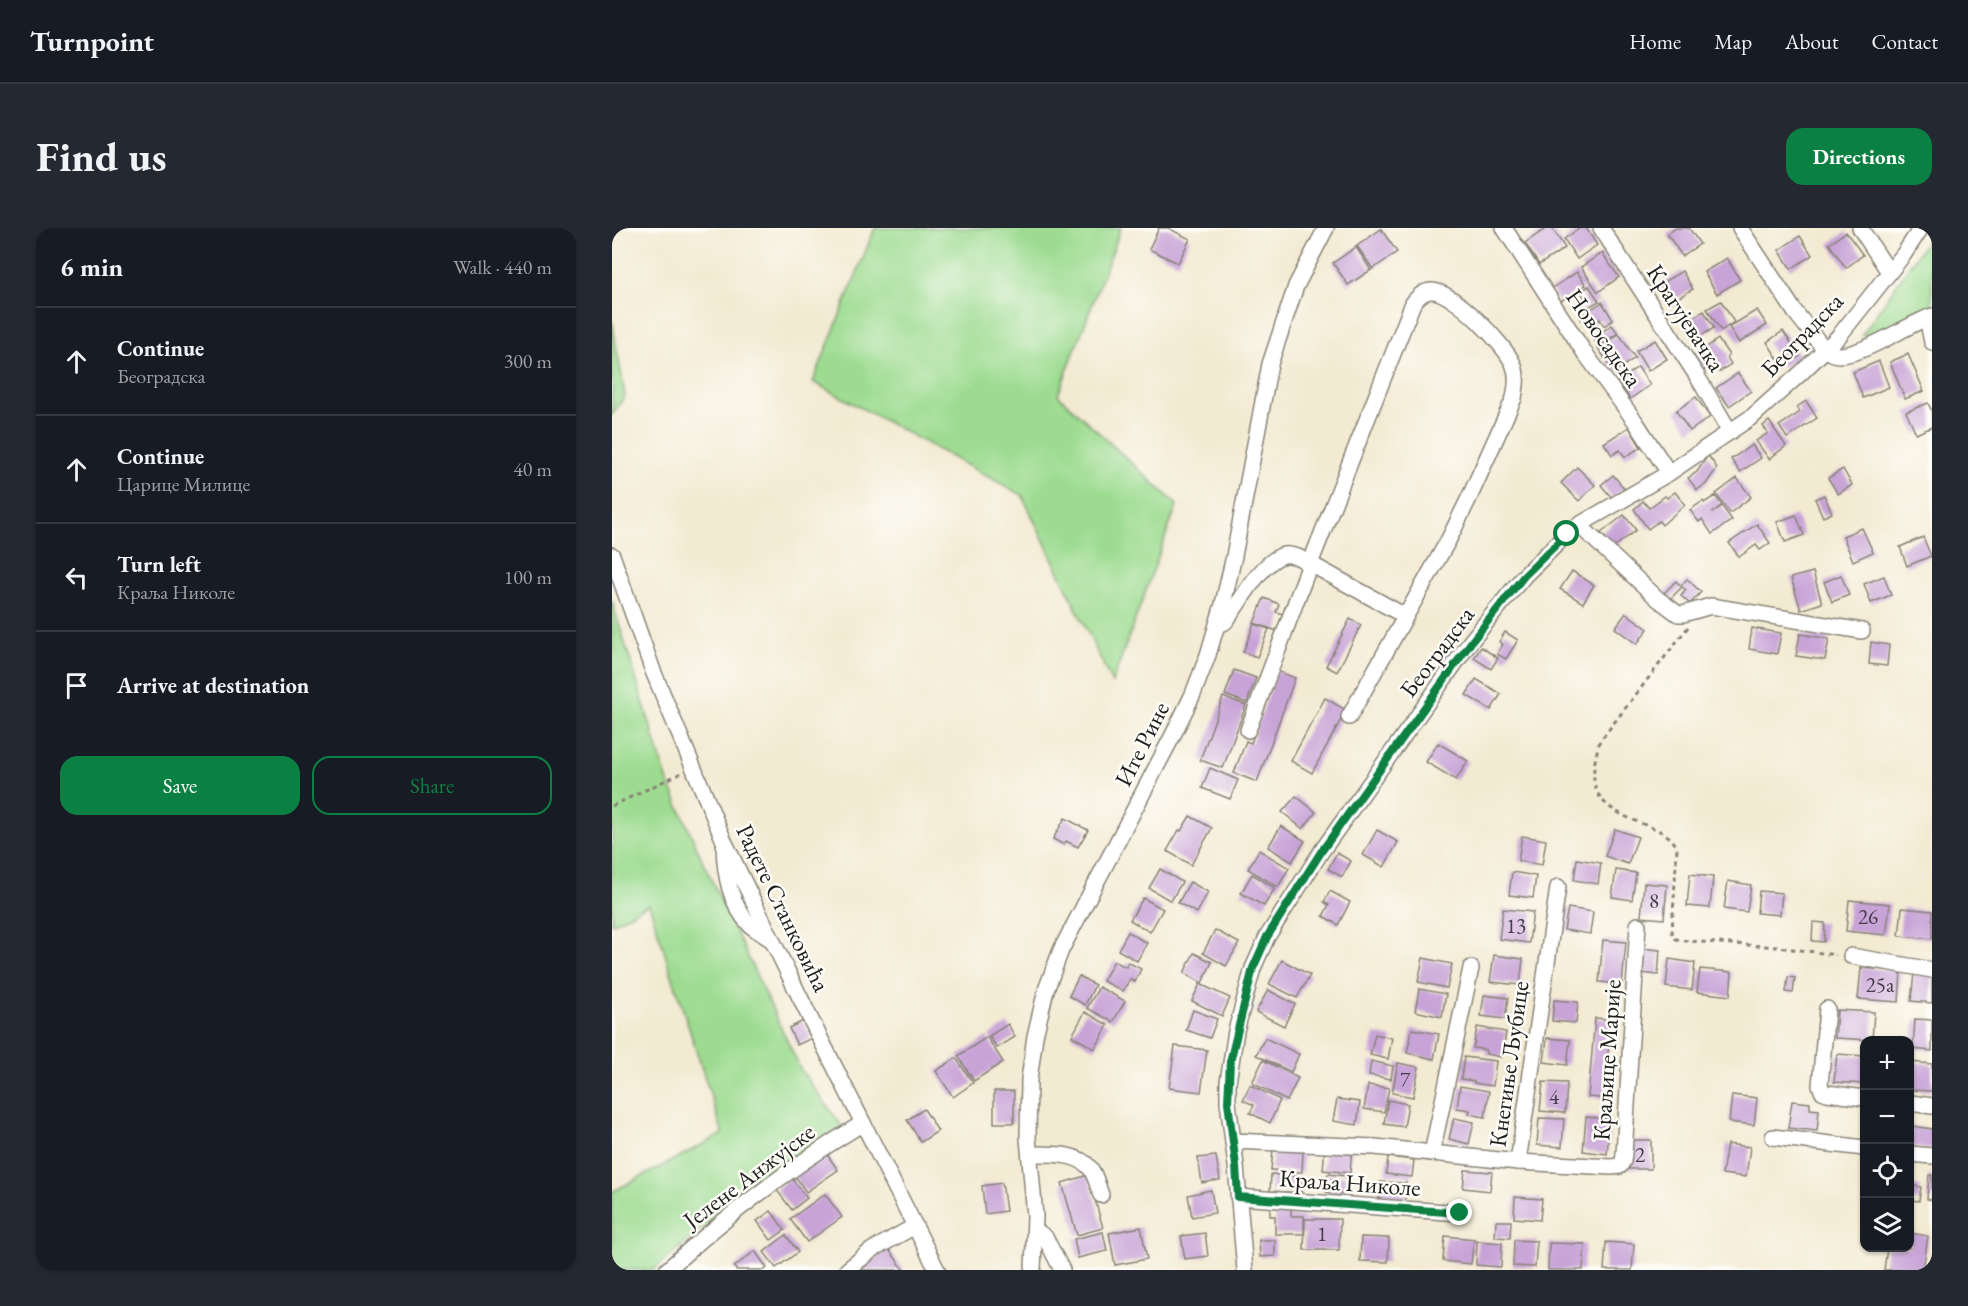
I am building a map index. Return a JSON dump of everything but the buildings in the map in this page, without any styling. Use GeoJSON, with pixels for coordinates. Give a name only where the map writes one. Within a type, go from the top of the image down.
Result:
{"type":"FeatureCollection","features":[{"type":"Feature","properties":{"kind":"street","name":"Ите Рине"},"geometry":{"type":"LineString","coordinates":[[1033,1270],[1034,1192],[1028,1120],[1031,1058],[1046,990],[1054,965],[1185,711],[1208,655],[1218,625],[1234,556],[1270,364],[1296,286],[1326,228]]}},
{"type":"Feature","properties":{"kind":"street","name":"Новосадска"},"geometry":{"type":"LineString","coordinates":[[1504,228],[1584,352],[1635,421],[1669,473]]}},
{"type":"Feature","properties":{"kind":"street","name":"Крагујевачка"},"geometry":{"type":"LineString","coordinates":[[1601,228],[1731,432]]}},
{"type":"Feature","properties":{"kind":"street"},"geometry":{"type":"LineString","coordinates":[[1740,228],[1795,312],[1825,350],[1836,355],[1860,349],[1930,317],[1932,342]]}},
{"type":"Feature","properties":{"kind":"street"},"geometry":{"type":"LineString","coordinates":[[1860,228],[1889,272]]}},
{"type":"Feature","properties":{"kind":"street","name":"Београдска"},"geometry":{"type":"LineString","coordinates":[[1245,1270],[1228,1102],[1230,1062],[1253,968],[1267,937],[1321,852],[1472,641],[1524,576],[1579,525],[1669,473],[1753,416],[1825,350],[1889,272],[1921,228]]}},
{"type":"Feature","properties":{"kind":"street"},"geometry":{"type":"LineString","coordinates":[[1248,730],[1310,564],[1413,303],[1420,294],[1430,291],[1440,292],[1474,317],[1507,351],[1514,366],[1517,383],[1514,398],[1449,539],[1349,717]]}},
{"type":"Feature","properties":{"kind":"street"},"geometry":{"type":"LineString","coordinates":[[1579,525],[1673,612],[1683,614],[1711,606],[1862,631]]}},
{"type":"Feature","properties":{"kind":"street"},"geometry":{"type":"LineString","coordinates":[[1218,625],[1225,622],[1266,567],[1276,558],[1287,554],[1298,557],[1405,616]]}},
{"type":"Feature","properties":{"kind":"street","name":"Радете Станковића"},"geometry":{"type":"LineString","coordinates":[[612,555],[653,671],[724,841],[938,1270]]}},
{"type":"Feature","properties":{"kind":"street","name":"Кнегиње Љубице"},"geometry":{"type":"LineString","coordinates":[[1233,1141],[1375,1147],[1518,1162],[1558,887]]}},
{"type":"Feature","properties":{"kind":"street","name":"Краљице Марије"},"geometry":{"type":"LineString","coordinates":[[1518,1162],[1615,1167],[1620,1166],[1623,1161],[1638,925]]}},
{"type":"Feature","properties":{"kind":"street"},"geometry":{"type":"LineString","coordinates":[[1851,956],[1932,970]]}},
{"type":"Feature","properties":{"kind":"street"},"geometry":{"type":"LineString","coordinates":[[1432,1153],[1471,968]]}},
{"type":"Feature","properties":{"kind":"street"},"geometry":{"type":"LineString","coordinates":[[1827,1009],[1820,1085],[1827,1093],[1860,1097]]}},
{"type":"Feature","properties":{"kind":"street"},"geometry":{"type":"LineString","coordinates":[[1914,1104],[1932,1106]]}},
{"type":"Feature","properties":{"kind":"street","name":"Јелене Анжујске"},"geometry":{"type":"LineString","coordinates":[[667,1270],[754,1195],[812,1154],[863,1123]]}},
{"type":"Feature","properties":{"kind":"street"},"geometry":{"type":"LineString","coordinates":[[1773,1137],[1860,1148]]}},
{"type":"Feature","properties":{"kind":"street"},"geometry":{"type":"LineString","coordinates":[[1030,1154],[1064,1156],[1088,1166],[1101,1196]]}},
{"type":"Feature","properties":{"kind":"street"},"geometry":{"type":"LineString","coordinates":[[1914,1154],[1932,1156]]}},
{"type":"Feature","properties":{"kind":"street","name":"Краља Николе"},"geometry":{"type":"LineString","coordinates":[[1238,1197],[1460,1213]]}},
{"type":"Feature","properties":{"kind":"street"},"geometry":{"type":"LineString","coordinates":[[847,1270],[872,1250],[915,1226]]}},
{"type":"Feature","properties":{"kind":"street"},"geometry":{"type":"LineString","coordinates":[[1035,1230],[1045,1237],[1062,1270]]}},
{"type":"Feature","properties":{"kind":"path"},"geometry":{"type":"LineString","coordinates":[[1704,607],[1600,741],[1593,776],[1595,790],[1606,806],[1621,816],[1663,832],[1672,838],[1677,847],[1672,932],[1676,939],[1778,947],[1851,956]]}},
{"type":"Feature","properties":{"kind":"path"},"geometry":{"type":"LineString","coordinates":[[612,806],[693,768]]}},
{"type":"Feature","properties":{"kind":"green space"},"geometry":{"type":"Polygon","coordinates":[[[875,228],[1121,228],[1058,395],[1177,505],[1112,683],[1022,495],[813,382],[875,228]]]}},
{"type":"Feature","properties":{"kind":"green space"},"geometry":{"type":"Polygon","coordinates":[[[1932,233],[1932,321],[1862,335],[1932,233]]]}},
{"type":"Feature","properties":{"kind":"green space"},"geometry":{"type":"Polygon","coordinates":[[[612,320],[625,396],[612,415],[612,320]]]}},
{"type":"Feature","properties":{"kind":"green space"},"geometry":{"type":"Polygon","coordinates":[[[612,601],[667,779],[704,864],[801,1070],[842,1126],[706,1225],[654,1270],[612,1270],[612,1192],[723,1134],[649,904],[612,924],[612,601]]]}},
{"type":"Feature","properties":{"kind":"route"},"geometry":{"type":"LineString","coordinates":[[1460,1213],[1238,1197],[1228,1102],[1230,1062],[1253,968],[1267,937],[1321,852],[1472,641],[1524,576],[1567,534]]}}]}
